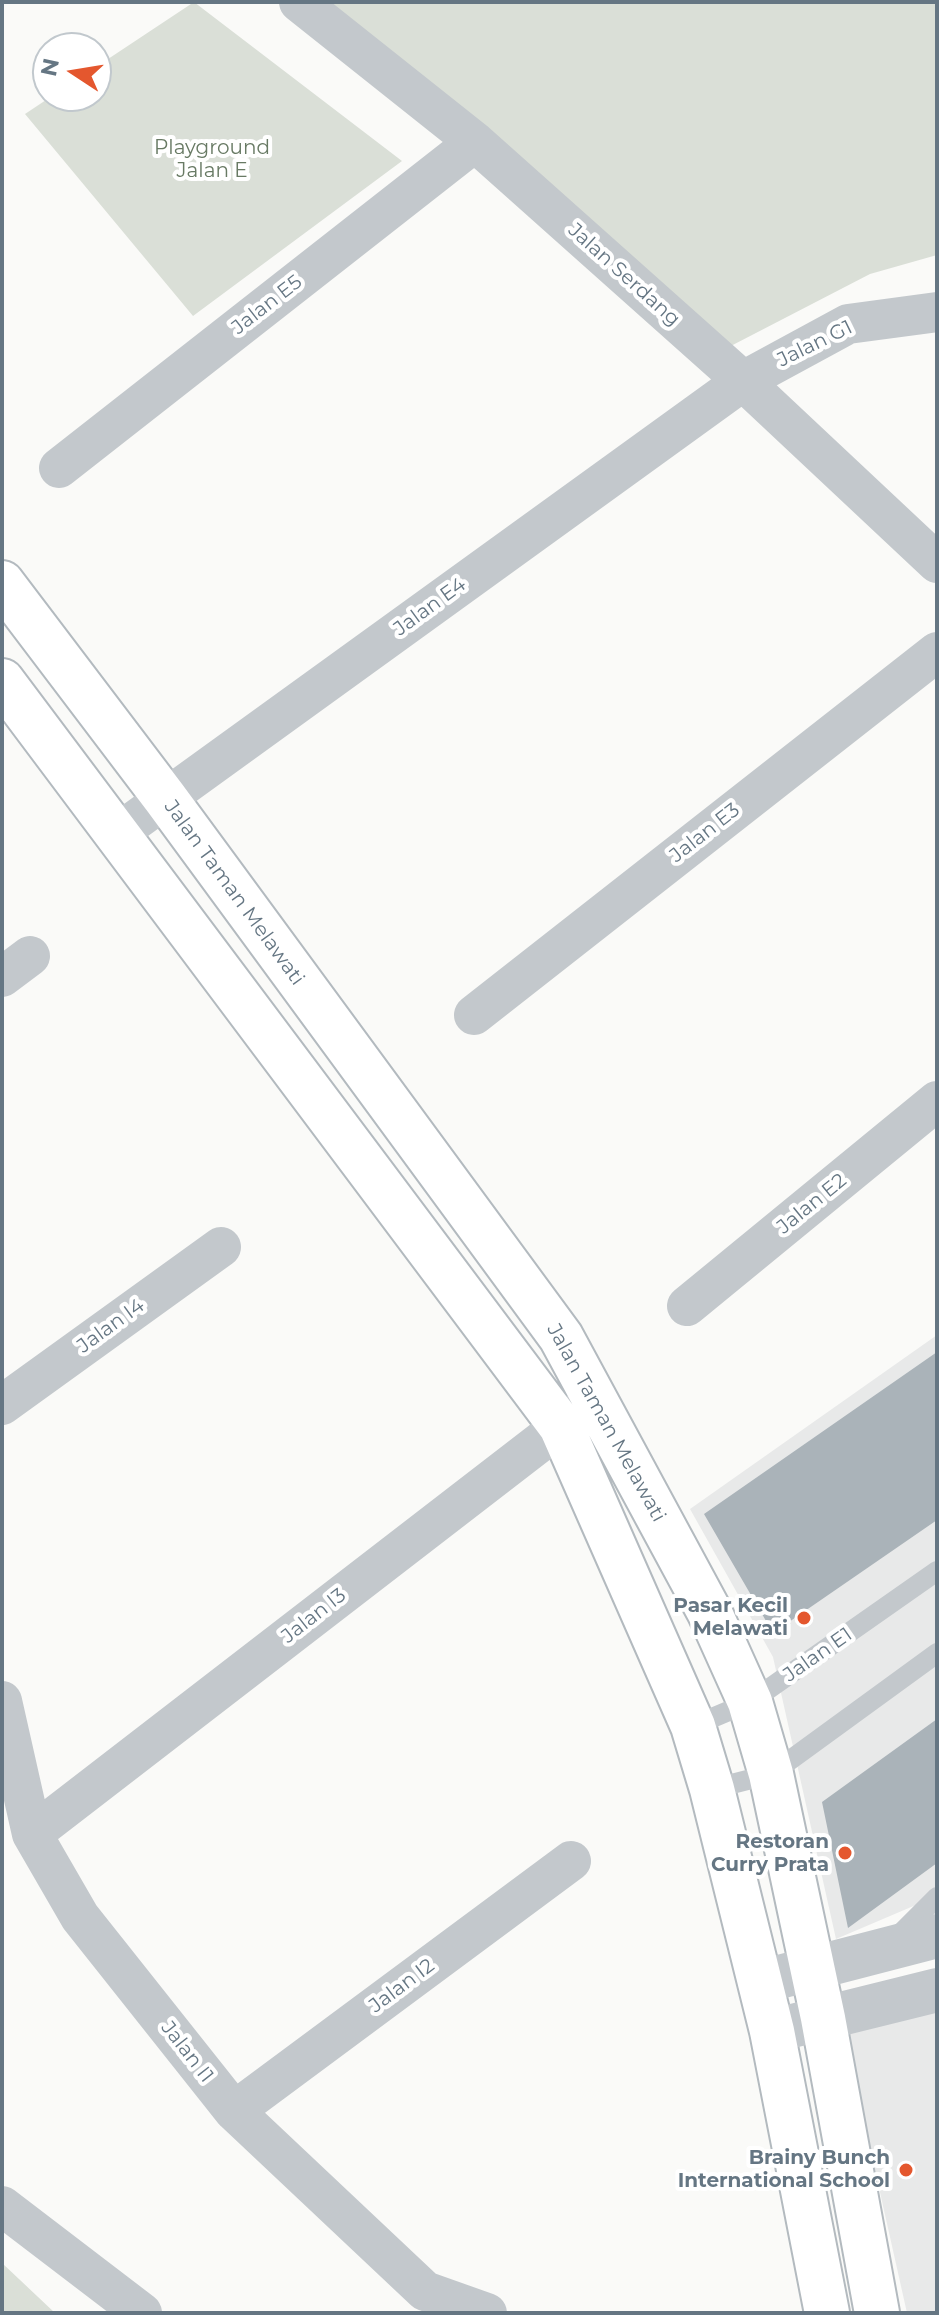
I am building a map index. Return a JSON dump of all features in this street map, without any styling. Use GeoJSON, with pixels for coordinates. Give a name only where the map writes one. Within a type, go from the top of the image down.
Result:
{"type":"FeatureCollection","features":[{"type":"Feature","properties":{"kind":"main road","name":"Jalan Taman Melawati"},"geometry":{"type":"LineString","coordinates":[[2,583],[165,798],[561,1337],[709,1611],[750,1702],[771,1774],[823,2018],[877,2313]]}},
{"type":"Feature","properties":{"kind":"main road","name":"Jalan Taman Melawati"},"geometry":{"type":"LineString","coordinates":[[2,681],[561,1426],[693,1726],[712,1789],[772,2031],[827,2313]]}},
{"type":"Feature","properties":{"kind":"street","name":"Jalan Serdang"},"geometry":{"type":"LineString","coordinates":[[299,2],[475,142],[743,381],[937,563]]}},
{"type":"Feature","properties":{"kind":"street","name":"Jalan E5"},"geometry":{"type":"LineString","coordinates":[[59,468],[475,142]]}},
{"type":"Feature","properties":{"kind":"street","name":"Jalan G1"},"geometry":{"type":"LineString","coordinates":[[743,381],[848,324],[937,312]]}},
{"type":"Feature","properties":{"kind":"street","name":"Jalan E4"},"geometry":{"type":"LineString","coordinates":[[118,833],[743,381]]}},
{"type":"Feature","properties":{"kind":"street","name":"Jalan E3"},"geometry":{"type":"LineString","coordinates":[[474,1015],[937,652]]}},
{"type":"Feature","properties":{"kind":"street","name":"Jalan E2"},"geometry":{"type":"LineString","coordinates":[[687,1306],[937,1101]]}},
{"type":"Feature","properties":{"kind":"street","name":"Jalan I4"},"geometry":{"type":"LineString","coordinates":[[2,1405],[221,1247]]}},
{"type":"Feature","properties":{"kind":"street","name":"Jalan I3"},"geometry":{"type":"LineString","coordinates":[[32,1834],[596,1398]]}},
{"type":"Feature","properties":{"kind":"street","name":"Jalan I1"},"geometry":{"type":"LineString","coordinates":[[2,1701],[32,1834],[80,1917],[234,2111],[425,2291],[487,2313]]}},
{"type":"Feature","properties":{"kind":"street","name":"Jalan I2"},"geometry":{"type":"LineString","coordinates":[[234,2111],[571,1861]]}},
{"type":"Feature","properties":{"kind":"street"},"geometry":{"type":"LineString","coordinates":[[760,1982],[937,1936]]}},
{"type":"Feature","properties":{"kind":"street"},"geometry":{"type":"LineString","coordinates":[[772,2031],[937,1990]]}},
{"type":"Feature","properties":{"kind":"street"},"geometry":{"type":"LineString","coordinates":[[2,2206],[142,2313]]}},
{"type":"Feature","properties":{"kind":"lane","name":"Jalan E1"},"geometry":{"type":"LineString","coordinates":[[693,1726],[750,1702],[937,1571]]}},
{"type":"Feature","properties":{"kind":"lane"},"geometry":{"type":"LineString","coordinates":[[712,1789],[771,1774],[937,1653]]}},
{"type":"Feature","properties":{"kind":"lane"},"geometry":{"type":"LineString","coordinates":[[883,1950],[937,1897]]}},
{"type":"Feature","properties":{"kind":"shaded area"},"geometry":{"type":"Polygon","coordinates":[[[937,1335],[937,1896],[836,1939],[773,1657],[690,1509],[937,1335]]]}},
{"type":"Feature","properties":{"kind":"shaded area","name":"Brainy Bunch International School"},"geometry":{"type":"Polygon","coordinates":[[[937,2000],[937,2313],[907,2313],[843,2027],[937,2000]]]}},
{"type":"Feature","properties":{"kind":"green space","name":"Playground Jalan E"},"geometry":{"type":"Polygon","coordinates":[[[194,2],[402,161],[193,316],[25,114],[32,109],[32,112],[112,112],[112,56],[194,2]]]}},
{"type":"Feature","properties":{"kind":"green space"},"geometry":{"type":"Polygon","coordinates":[[[299,2],[937,2],[937,255],[870,274],[725,349],[299,2]]]}},
{"type":"Feature","properties":{"kind":"green space"},"geometry":{"type":"Polygon","coordinates":[[[2,2263],[55,2313],[2,2313],[2,2263]]]}},
{"type":"Feature","properties":{"kind":"building"},"geometry":{"type":"Polygon","coordinates":[[[937,1352],[937,1520],[773,1633],[704,1514],[937,1352]]]}},
{"type":"Feature","properties":{"kind":"building"},"geometry":{"type":"Polygon","coordinates":[[[937,1719],[937,1863],[848,1928],[822,1802],[937,1719]]]}},
{"type":"Feature","properties":{"kind":"place","name":"Pasar Kecil Melawati"},"geometry":{"type":"Point","coordinates":[804,1618]}},
{"type":"Feature","properties":{"kind":"place","name":"Restoran Curry Prata"},"geometry":{"type":"Point","coordinates":[845,1853]}},
{"type":"Feature","properties":{"kind":"place","name":"Brainy Bunch International School"},"geometry":{"type":"Point","coordinates":[906,2170]}}]}
